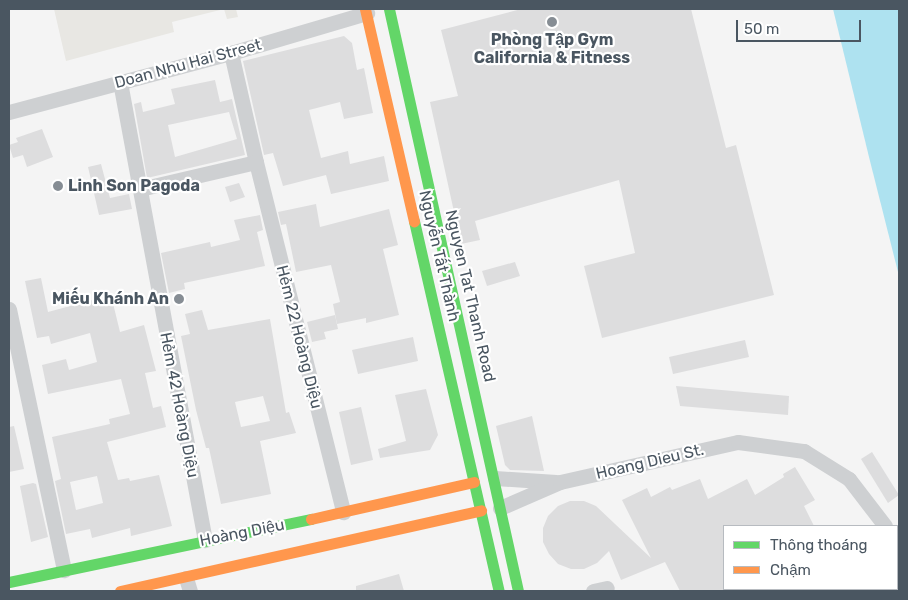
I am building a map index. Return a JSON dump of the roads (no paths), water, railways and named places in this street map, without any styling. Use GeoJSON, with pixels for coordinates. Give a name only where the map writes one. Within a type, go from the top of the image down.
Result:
{"type":"FeatureCollection","features":[{"type":"Feature","properties":{"kind":"main road","name":"Nguyen Tat Thanh Road"},"geometry":{"type":"LineString","coordinates":[[389,9],[495,478],[518,591]]}},
{"type":"Feature","properties":{"kind":"main road","name":"Nguyễn Tất Thành"},"geometry":{"type":"LineString","coordinates":[[366,11],[481,510]]}},
{"type":"Feature","properties":{"kind":"main road","name":"Hoàng Diệu"},"geometry":{"type":"LineString","coordinates":[[9,582],[495,478]]}},
{"type":"Feature","properties":{"kind":"main road","name":"Hoàng Diệu"},"geometry":{"type":"LineString","coordinates":[[120,591],[188,584],[481,510],[500,508]]}},
{"type":"Feature","properties":{"kind":"main road"},"geometry":{"type":"LineString","coordinates":[[481,510],[499,591]]}},
{"type":"Feature","properties":{"kind":"street","name":"Doan Nhu Hai Street"},"geometry":{"type":"LineString","coordinates":[[9,112],[231,53],[366,11]]}},
{"type":"Feature","properties":{"kind":"street","name":"Hẻm 22 Hoàng Diệu"},"geometry":{"type":"LineString","coordinates":[[231,53],[256,162],[343,512]]}},
{"type":"Feature","properties":{"kind":"street","name":"Hẻm 42 Hoàng Diệu"},"geometry":{"type":"LineString","coordinates":[[120,82],[204,540]]}},
{"type":"Feature","properties":{"kind":"street"},"geometry":{"type":"LineString","coordinates":[[140,188],[256,162]]}},
{"type":"Feature","properties":{"kind":"street"},"geometry":{"type":"LineString","coordinates":[[9,309],[64,570]]}},
{"type":"Feature","properties":{"kind":"street","name":"Hoang Dieu St."},"geometry":{"type":"LineString","coordinates":[[495,478],[560,482],[738,442],[804,451],[849,479],[884,525]]}},
{"type":"Feature","properties":{"kind":"street"},"geometry":{"type":"LineString","coordinates":[[500,508],[560,482]]}},
{"type":"Feature","properties":{"kind":"water"},"geometry":{"type":"Polygon","coordinates":[[[833,9],[899,9],[899,276],[869,157],[833,9]]]}},
{"type":"Feature","properties":{"kind":"place","name":"Phòng Tập Gym California & Fitness"},"geometry":{"type":"Point","coordinates":[552,22]}},
{"type":"Feature","properties":{"kind":"place","name":"Linh Son Pagoda"},"geometry":{"type":"Point","coordinates":[58,186]}},
{"type":"Feature","properties":{"kind":"place","name":"Miếu Khánh An"},"geometry":{"type":"Point","coordinates":[179,299]}}]}
